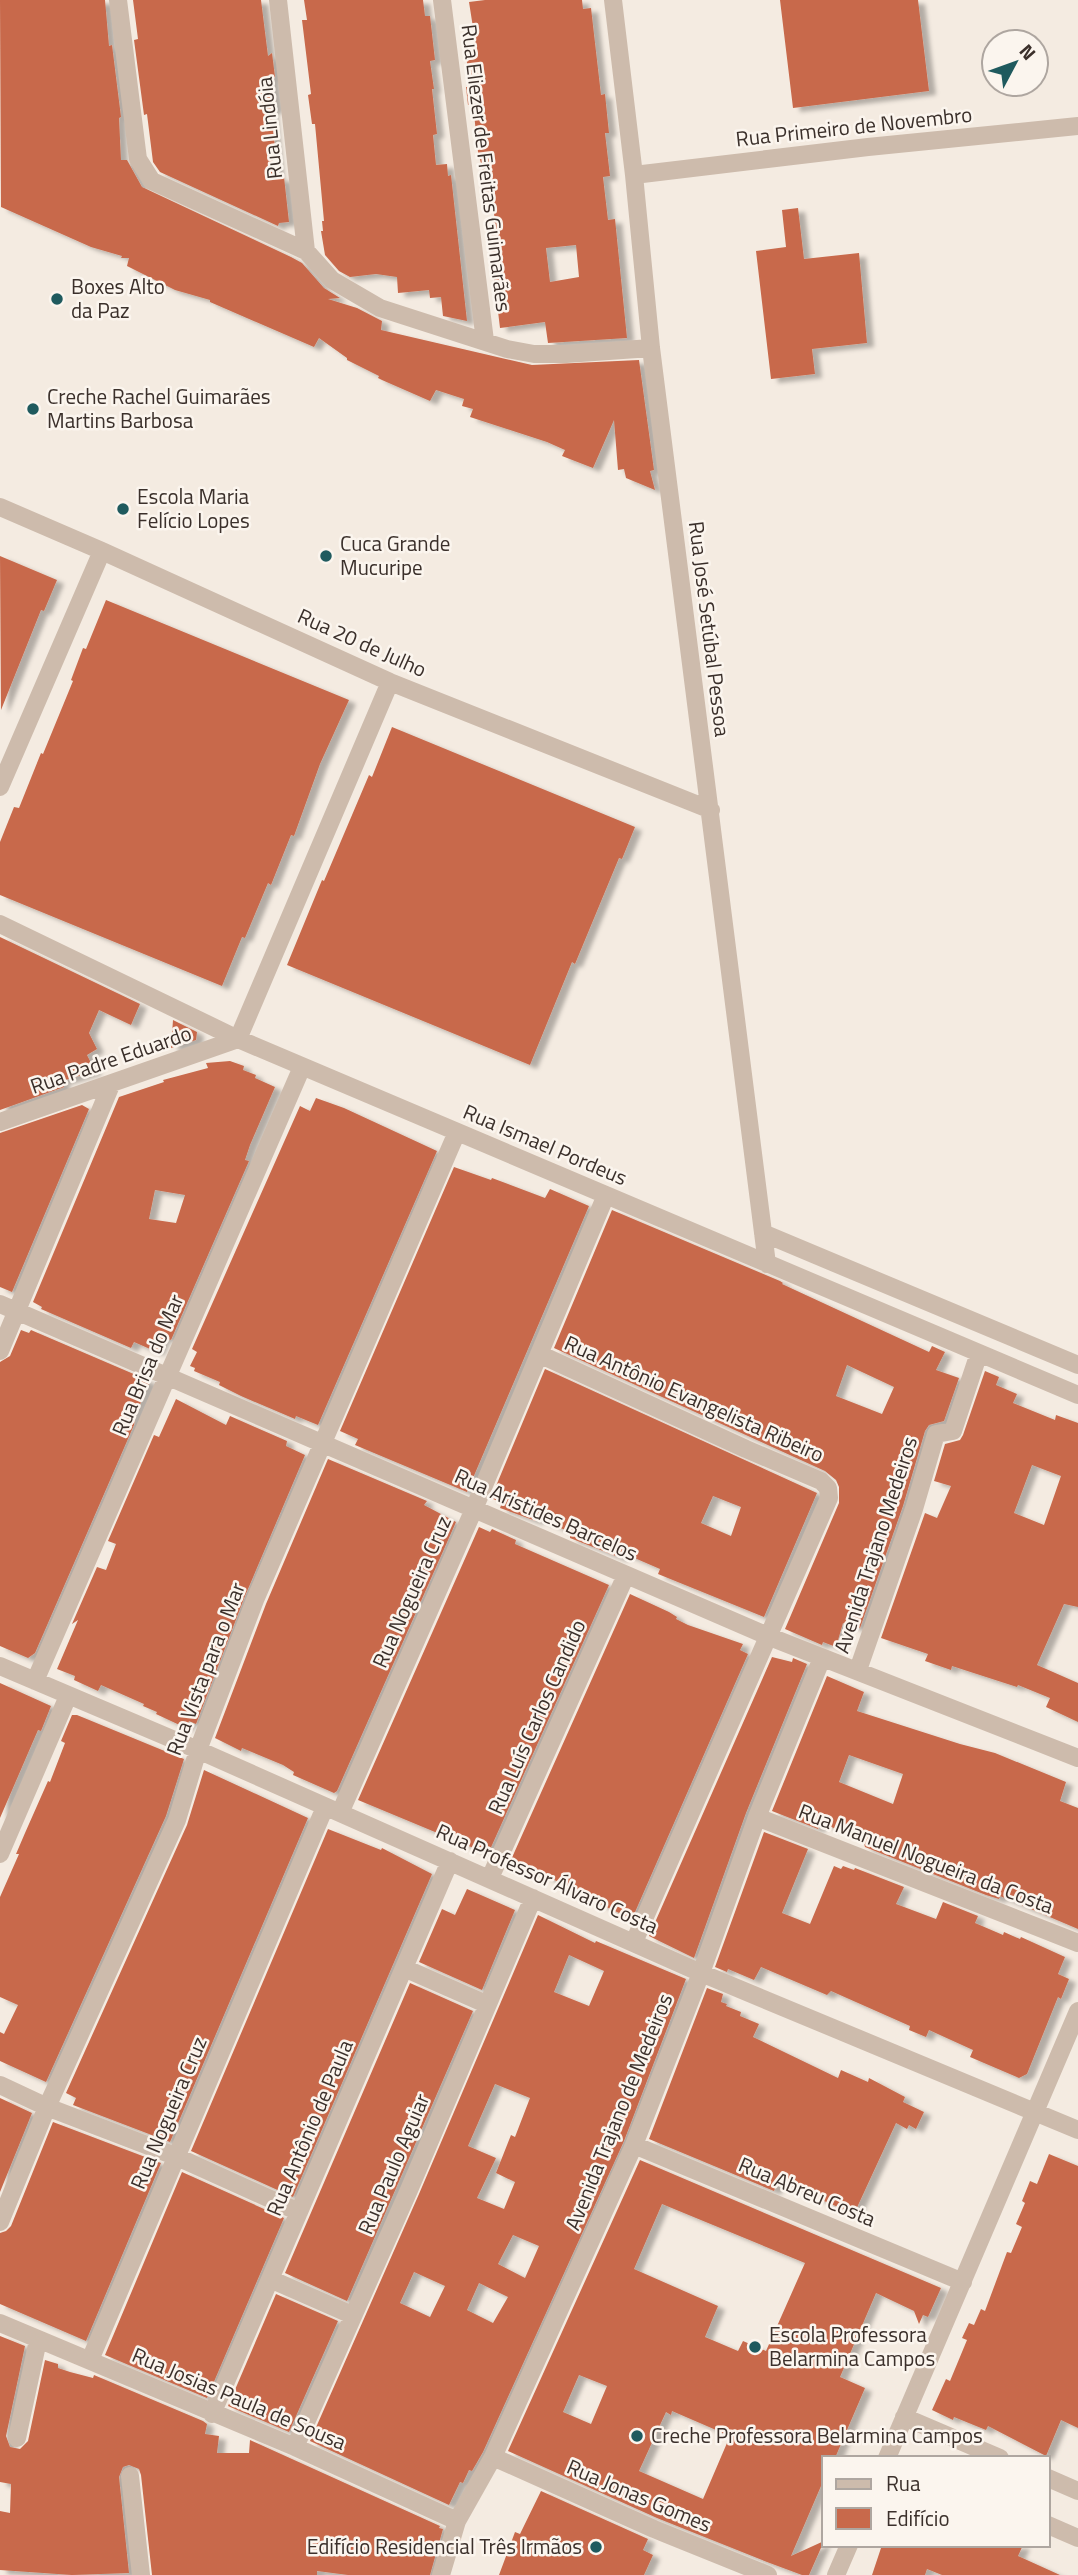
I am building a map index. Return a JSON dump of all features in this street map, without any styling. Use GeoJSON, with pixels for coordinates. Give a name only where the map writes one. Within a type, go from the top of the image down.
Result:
{"type":"FeatureCollection","features":[{"type":"Feature","properties":{"kind":"street"},"geometry":{"type":"LineString","coordinates":[[118,0],[138,159],[152,181],[306,251],[332,280],[380,308],[507,349],[534,354],[651,348]]}},
{"type":"Feature","properties":{"kind":"street","name":"Rua Lindóia"},"geometry":{"type":"LineString","coordinates":[[278,0],[306,251]]}},
{"type":"Feature","properties":{"kind":"street","name":"Rua Eliezer de Freitas Guimarães"},"geometry":{"type":"LineString","coordinates":[[442,0],[485,341]]}},
{"type":"Feature","properties":{"kind":"street","name":"Rua José Setúbal Pessoa"},"geometry":{"type":"LineString","coordinates":[[613,0],[651,348],[767,1264]]}},
{"type":"Feature","properties":{"kind":"street","name":"Rua Primeiro de Novembro"},"geometry":{"type":"LineString","coordinates":[[634,175],[1078,125]]}},
{"type":"Feature","properties":{"kind":"street","name":"Rua 20 de Julho"},"geometry":{"type":"LineString","coordinates":[[0,507],[390,682],[711,810]]}},
{"type":"Feature","properties":{"kind":"street"},"geometry":{"type":"LineString","coordinates":[[0,787],[102,551]]}},
{"type":"Feature","properties":{"kind":"street"},"geometry":{"type":"LineString","coordinates":[[238,1040],[390,682]]}},
{"type":"Feature","properties":{"kind":"street","name":"Rua Ismael Pordeus"},"geometry":{"type":"LineString","coordinates":[[0,924],[238,1040],[1078,1395]]}},
{"type":"Feature","properties":{"kind":"street","name":"Rua Padre Eduardo"},"geometry":{"type":"LineString","coordinates":[[0,1122],[238,1040]]}},
{"type":"Feature","properties":{"kind":"street","name":"Rua Brisa do Mar"},"geometry":{"type":"LineString","coordinates":[[35,1681],[302,1067]]}},
{"type":"Feature","properties":{"kind":"street"},"geometry":{"type":"LineString","coordinates":[[0,1351],[111,1085]]}},
{"type":"Feature","properties":{"kind":"street","name":"Rua Vista para o Mar"},"geometry":{"type":"LineString","coordinates":[[0,2222],[47,2107],[177,1821],[198,1749],[255,1600],[457,1132]]}},
{"type":"Feature","properties":{"kind":"street","name":"Rua Nogueira Cruz"},"geometry":{"type":"LineString","coordinates":[[90,2360],[175,2156],[474,1508],[606,1195]]}},
{"type":"Feature","properties":{"kind":"street"},"geometry":{"type":"LineString","coordinates":[[763,1233],[1078,1365]]}},
{"type":"Feature","properties":{"kind":"street","name":"Rua Aristides Barcelos"},"geometry":{"type":"LineString","coordinates":[[0,1304],[770,1637],[1078,1758]]}},
{"type":"Feature","properties":{"kind":"street","name":"Rua Antônio Evangelista Ribeiro"},"geometry":{"type":"LineString","coordinates":[[539,1353],[821,1481],[828,1488],[829,1498],[770,1637]]}},
{"type":"Feature","properties":{"kind":"street","name":"Avenida Trajano Medeiros"},"geometry":{"type":"LineString","coordinates":[[858,1670],[914,1509],[936,1434],[953,1431],[979,1353]]}},
{"type":"Feature","properties":{"kind":"street","name":"Rua Luís Carlos Candido"},"geometry":{"type":"LineString","coordinates":[[490,1878],[626,1575]]}},
{"type":"Feature","properties":{"kind":"street"},"geometry":{"type":"LineString","coordinates":[[634,1942],[770,1637]]}},
{"type":"Feature","properties":{"kind":"street","name":"Avenida Trajano de Medeiros"},"geometry":{"type":"LineString","coordinates":[[441,2575],[457,2521],[493,2457],[634,2145],[757,1817],[822,1658]]}},
{"type":"Feature","properties":{"kind":"street","name":"Rua Professor Álvaro Costa"},"geometry":{"type":"LineString","coordinates":[[0,1666],[198,1749],[701,1972],[1078,2130]]}},
{"type":"Feature","properties":{"kind":"street"},"geometry":{"type":"LineString","coordinates":[[0,1854],[5,1826],[68,1696]]}},
{"type":"Feature","properties":{"kind":"street","name":"Rua Manuel Nogueira da Costa"},"geometry":{"type":"LineString","coordinates":[[757,1817],[1078,1943]]}},
{"type":"Feature","properties":{"kind":"street","name":"Rua Antônio de Paula"},"geometry":{"type":"LineString","coordinates":[[212,2413],[450,1861]]}},
{"type":"Feature","properties":{"kind":"street","name":"Rua Paulo Aguiar"},"geometry":{"type":"LineString","coordinates":[[295,2448],[409,2190],[533,1898]]}},
{"type":"Feature","properties":{"kind":"street"},"geometry":{"type":"LineString","coordinates":[[404,1968],[486,2004]]}},
{"type":"Feature","properties":{"kind":"street"},"geometry":{"type":"LineString","coordinates":[[888,2456],[1078,2011]]}},
{"type":"Feature","properties":{"kind":"street"},"geometry":{"type":"LineString","coordinates":[[0,2085],[47,2107],[175,2156],[299,2212]]}},
{"type":"Feature","properties":{"kind":"street","name":"Rua Abreu Costa"},"geometry":{"type":"LineString","coordinates":[[634,2145],[963,2282]]}},
{"type":"Feature","properties":{"kind":"street"},"geometry":{"type":"LineString","coordinates":[[270,2279],[352,2315]]}},
{"type":"Feature","properties":{"kind":"street","name":"Rua Josias Paula de Sousa"},"geometry":{"type":"LineString","coordinates":[[0,2323],[295,2448],[457,2521]]}},
{"type":"Feature","properties":{"kind":"street"},"geometry":{"type":"LineString","coordinates":[[17,2438],[38,2340]]}},
{"type":"Feature","properties":{"kind":"street"},"geometry":{"type":"LineString","coordinates":[[904,2417],[995,2456]]}},
{"type":"Feature","properties":{"kind":"street","name":"Rua Jonas Gomes"},"geometry":{"type":"LineString","coordinates":[[493,2457],[654,2529],[768,2575]]}},
{"type":"Feature","properties":{"kind":"street"},"geometry":{"type":"LineString","coordinates":[[130,2476],[141,2575]]}},
{"type":"Feature","properties":{"kind":"street"},"geometry":{"type":"LineString","coordinates":[[1050,2479],[1078,2491]]}},
{"type":"Feature","properties":{"kind":"street"},"geometry":{"type":"LineString","coordinates":[[1050,2526],[1078,2538]]}},
{"type":"Feature","properties":{"kind":"street"},"geometry":{"type":"LineString","coordinates":[[836,2575],[848,2547]]}},
{"type":"Feature","properties":{"kind":"building"},"geometry":{"type":"Polygon","coordinates":[[[0,0],[105,0],[109,46],[112,45],[121,117],[121,160],[127,160],[142,187],[302,263],[324,288],[340,298],[328,299],[357,308],[382,321],[381,330],[532,365],[639,360],[654,470],[650,471],[655,490],[626,478],[624,469],[618,470],[614,420],[593,468],[562,456],[565,450],[547,442],[470,417],[473,409],[462,406],[464,399],[436,390],[430,401],[378,378],[379,376],[347,360],[319,338],[314,347],[210,300],[175,290],[127,266],[129,258],[121,258],[122,256],[91,247],[1,207],[0,0]]]}},
{"type":"Feature","properties":{"kind":"building"},"geometry":{"type":"Polygon","coordinates":[[[133,0],[261,0],[268,56],[272,53],[275,77],[272,78],[276,109],[271,110],[278,178],[284,177],[289,222],[279,223],[278,226],[160,172],[153,162],[147,114],[144,115],[134,40],[138,39],[133,0]]]}},
{"type":"Feature","properties":{"kind":"building"},"geometry":{"type":"Polygon","coordinates":[[[304,0],[423,0],[425,16],[430,16],[435,60],[430,61],[437,134],[433,135],[436,165],[447,164],[448,176],[451,175],[467,321],[443,316],[441,297],[430,298],[429,290],[398,293],[397,277],[376,274],[350,277],[339,271],[325,255],[321,231],[324,221],[315,124],[312,124],[308,95],[311,94],[302,20],[307,20],[304,0]]]}},
{"type":"Feature","properties":{"kind":"building"},"geometry":{"type":"Polygon","coordinates":[[[582,0],[583,9],[591,8],[601,95],[605,94],[609,133],[605,133],[610,176],[603,177],[608,220],[615,219],[627,338],[548,343],[545,322],[500,328],[485,223],[495,221],[491,191],[482,192],[480,172],[483,171],[478,152],[473,104],[468,105],[466,87],[470,87],[466,55],[477,53],[469,2],[582,0]],[[576,245],[546,248],[550,282],[579,277],[576,245]]]}},
{"type":"Feature","properties":{"kind":"building"},"geometry":{"type":"Polygon","coordinates":[[[780,0],[918,0],[929,91],[793,108],[780,0]]]}},
{"type":"Feature","properties":{"kind":"building"},"geometry":{"type":"Polygon","coordinates":[[[798,208],[804,259],[859,253],[867,343],[812,349],[815,374],[771,379],[756,251],[786,247],[782,210],[798,208]]]}},
{"type":"Feature","properties":{"kind":"building"},"geometry":{"type":"Polygon","coordinates":[[[0,556],[57,580],[44,611],[41,610],[1,710],[0,556]]]}},
{"type":"Feature","properties":{"kind":"building"},"geometry":{"type":"Polygon","coordinates":[[[106,600],[349,700],[320,764],[294,836],[291,835],[271,885],[268,883],[245,938],[242,937],[222,986],[0,895],[0,842],[14,807],[19,808],[41,753],[43,754],[73,681],[71,680],[83,648],[86,649],[106,600]]]}},
{"type":"Feature","properties":{"kind":"building"},"geometry":{"type":"Polygon","coordinates":[[[392,727],[635,827],[622,859],[619,858],[575,964],[572,962],[530,1065],[287,965],[322,880],[324,881],[369,775],[372,777],[392,727]]]}},
{"type":"Feature","properties":{"kind":"building"},"geometry":{"type":"Polygon","coordinates":[[[0,937],[140,1004],[131,1025],[99,1010],[89,1033],[97,1049],[87,1055],[95,1071],[62,1081],[64,1087],[0,1110],[0,937]]]}},
{"type":"Feature","properties":{"kind":"building"},"geometry":{"type":"Polygon","coordinates":[[[173,1020],[197,1032],[196,1040],[171,1048],[173,1020]]]}},
{"type":"Feature","properties":{"kind":"building"},"geometry":{"type":"Polygon","coordinates":[[[230,1061],[244,1066],[243,1070],[275,1087],[250,1145],[245,1160],[249,1161],[171,1340],[164,1337],[157,1352],[134,1342],[131,1348],[41,1309],[42,1307],[33,1302],[119,1097],[164,1082],[163,1080],[208,1068],[206,1063],[230,1061]],[[155,1190],[149,1219],[176,1223],[185,1195],[155,1190]]]}},
{"type":"Feature","properties":{"kind":"building"},"geometry":{"type":"Polygon","coordinates":[[[316,1098],[437,1151],[318,1425],[296,1416],[295,1419],[241,1396],[219,1385],[220,1382],[194,1371],[195,1368],[190,1366],[197,1352],[192,1349],[300,1106],[310,1111],[316,1098]]]}},
{"type":"Feature","properties":{"kind":"building"},"geometry":{"type":"Polygon","coordinates":[[[82,1105],[89,1109],[12,1292],[0,1287],[0,1133],[82,1105]]]}},
{"type":"Feature","properties":{"kind":"building"},"geometry":{"type":"Polygon","coordinates":[[[454,1167],[545,1198],[550,1189],[589,1206],[467,1492],[355,1445],[358,1439],[340,1431],[454,1167]]]}},
{"type":"Feature","properties":{"kind":"building"},"geometry":{"type":"Polygon","coordinates":[[[612,1210],[780,1281],[929,1352],[932,1346],[945,1352],[936,1370],[959,1378],[944,1421],[929,1425],[925,1431],[903,1506],[860,1628],[843,1623],[836,1647],[823,1642],[822,1645],[785,1629],[839,1503],[836,1480],[825,1471],[554,1348],[612,1210]],[[847,1365],[836,1396],[882,1414],[894,1387],[847,1365]]]}},
{"type":"Feature","properties":{"kind":"building"},"geometry":{"type":"Polygon","coordinates":[[[21,1330],[29,1333],[31,1330],[150,1381],[135,1416],[134,1425],[35,1653],[28,1658],[0,1646],[0,1362],[10,1356],[21,1330]]]}},
{"type":"Feature","properties":{"kind":"building"},"geometry":{"type":"Polygon","coordinates":[[[545,1369],[817,1493],[764,1617],[658,1574],[660,1569],[623,1553],[621,1558],[570,1538],[570,1532],[537,1518],[536,1521],[500,1508],[502,1503],[491,1498],[545,1369]],[[713,1496],[701,1523],[731,1536],[741,1507],[713,1496]]]}},
{"type":"Feature","properties":{"kind":"building"},"geometry":{"type":"Polygon","coordinates":[[[985,1371],[999,1377],[996,1385],[1017,1394],[1013,1403],[1055,1420],[1056,1415],[1078,1423],[1078,1607],[1064,1604],[1037,1665],[1078,1683],[1078,1722],[1046,1707],[1050,1698],[1018,1685],[1017,1687],[952,1666],[951,1670],[925,1661],[928,1654],[881,1638],[925,1513],[937,1518],[951,1486],[934,1481],[945,1444],[960,1440],[985,1371]],[[1032,1465],[1014,1513],[1044,1525],[1061,1476],[1032,1465]]]}},
{"type":"Feature","properties":{"kind":"building"},"geometry":{"type":"Polygon","coordinates":[[[176,1399],[226,1425],[230,1416],[287,1441],[286,1446],[305,1455],[245,1596],[196,1724],[189,1721],[186,1728],[156,1714],[157,1712],[143,1706],[144,1704],[101,1685],[98,1691],[74,1680],[75,1676],[57,1669],[78,1620],[72,1624],[97,1567],[106,1570],[116,1544],[108,1541],[154,1435],[159,1437],[176,1399]]]}},
{"type":"Feature","properties":{"kind":"building"},"geometry":{"type":"Polygon","coordinates":[[[328,1459],[427,1501],[424,1505],[456,1522],[334,1793],[293,1775],[294,1772],[283,1765],[242,1748],[241,1751],[215,1738],[266,1604],[328,1459]]]}},
{"type":"Feature","properties":{"kind":"building"},"geometry":{"type":"Polygon","coordinates":[[[479,1527],[490,1532],[492,1529],[516,1540],[515,1544],[609,1585],[488,1854],[358,1800],[479,1527]]]}},
{"type":"Feature","properties":{"kind":"building"},"geometry":{"type":"Polygon","coordinates":[[[630,1594],[669,1612],[688,1625],[743,1644],[740,1650],[748,1654],[632,1919],[574,1892],[564,1884],[510,1862],[630,1594]]]}},
{"type":"Feature","properties":{"kind":"building"},"geometry":{"type":"Polygon","coordinates":[[[772,1657],[792,1662],[793,1658],[807,1664],[746,1813],[694,1958],[649,1936],[772,1657]]]}},
{"type":"Feature","properties":{"kind":"building"},"geometry":{"type":"Polygon","coordinates":[[[827,1676],[864,1692],[857,1711],[995,1753],[1066,1782],[1060,1801],[1078,1808],[1078,1929],[1000,1896],[999,1899],[986,1895],[865,1847],[862,1836],[837,1826],[836,1829],[820,1822],[818,1829],[772,1811],[827,1676]],[[849,1755],[839,1782],[893,1804],[903,1774],[849,1755]]]}},
{"type":"Feature","properties":{"kind":"building"},"geometry":{"type":"Polygon","coordinates":[[[0,1683],[51,1706],[0,1818],[0,1683]]]}},
{"type":"Feature","properties":{"kind":"building"},"geometry":{"type":"Polygon","coordinates":[[[72,1715],[184,1759],[166,1816],[46,2082],[0,2061],[0,2032],[4,2034],[18,2005],[0,1997],[0,1897],[25,1833],[48,1781],[50,1782],[65,1743],[61,1741],[72,1715]]]}},
{"type":"Feature","properties":{"kind":"building"},"geometry":{"type":"Polygon","coordinates":[[[204,1770],[308,1818],[170,2142],[73,2105],[76,2098],[66,2093],[187,1825],[204,1770]]]}},
{"type":"Feature","properties":{"kind":"building"},"geometry":{"type":"Polygon","coordinates":[[[328,1829],[381,1850],[382,1848],[432,1874],[293,2197],[191,2151],[328,1829]]]}},
{"type":"Feature","properties":{"kind":"building"},"geometry":{"type":"Polygon","coordinates":[[[764,1832],[808,1849],[782,1913],[810,1924],[834,1866],[841,1869],[843,1866],[904,1887],[896,1904],[936,1919],[943,1902],[978,1916],[975,1923],[1003,1935],[1004,1932],[1020,1939],[1021,1937],[1065,1957],[1058,1974],[1069,1979],[1061,1999],[1058,1997],[1027,2074],[1019,2078],[970,2057],[973,2050],[929,2030],[926,2037],[909,2030],[910,2026],[831,1991],[827,1995],[761,1967],[754,1980],[728,1969],[727,1972],[715,1967],[764,1832]]]}},
{"type":"Feature","properties":{"kind":"building"},"geometry":{"type":"Polygon","coordinates":[[[467,1889],[515,1910],[482,1990],[419,1962],[442,1909],[455,1915],[467,1889]]]}},
{"type":"Feature","properties":{"kind":"building"},"geometry":{"type":"Polygon","coordinates":[[[538,1915],[595,1943],[596,1941],[686,1979],[624,2141],[483,2452],[463,2483],[460,2482],[449,2505],[310,2441],[538,1915]],[[569,1955],[554,1992],[589,2006],[604,1971],[569,1955]],[[495,2084],[468,2146],[496,2158],[477,2198],[504,2209],[515,2182],[496,2173],[511,2135],[515,2137],[530,2098],[495,2084]],[[513,2235],[498,2264],[525,2278],[539,2246],[513,2235]],[[414,2272],[400,2303],[430,2317],[445,2286],[414,2272]],[[479,2283],[467,2310],[493,2323],[508,2297],[479,2283]]]}},
{"type":"Feature","properties":{"kind":"building"},"geometry":{"type":"Polygon","coordinates":[[[410,1983],[473,2011],[347,2301],[285,2273],[410,1983]]]}},
{"type":"Feature","properties":{"kind":"building"},"geometry":{"type":"Polygon","coordinates":[[[707,1988],[723,1994],[721,2002],[741,2012],[740,2016],[759,2024],[753,2037],[838,2078],[841,2070],[868,2082],[869,2078],[905,2097],[903,2102],[924,2112],[916,2129],[909,2125],[907,2129],[896,2123],[854,2214],[778,2181],[774,2191],[649,2139],[707,1988]]]}},
{"type":"Feature","properties":{"kind":"building"},"geometry":{"type":"Polygon","coordinates":[[[0,2098],[32,2113],[0,2192],[0,2098]]]}},
{"type":"Feature","properties":{"kind":"building"},"geometry":{"type":"Polygon","coordinates":[[[53,2122],[161,2163],[86,2341],[0,2304],[0,2233],[11,2226],[53,2122]]]}},
{"type":"Feature","properties":{"kind":"building"},"geometry":{"type":"Polygon","coordinates":[[[1049,2154],[1078,2166],[1078,2428],[1061,2420],[1046,2456],[988,2426],[986,2430],[932,2410],[946,2379],[950,2381],[967,2340],[962,2338],[969,2323],[974,2325],[981,2309],[985,2311],[1007,2252],[1011,2253],[1022,2227],[1016,2224],[1030,2181],[1037,2184],[1049,2154]]]}},
{"type":"Feature","properties":{"kind":"building"},"geometry":{"type":"Polygon","coordinates":[[[640,2160],[941,2288],[928,2317],[923,2315],[919,2324],[914,2311],[876,2293],[840,2377],[865,2388],[836,2456],[822,2456],[822,2484],[791,2556],[822,2542],[809,2575],[767,2562],[657,2518],[508,2451],[640,2160]],[[662,2204],[634,2269],[718,2306],[705,2337],[738,2351],[743,2341],[766,2351],[805,2263],[662,2204]],[[579,2375],[563,2412],[591,2424],[607,2386],[579,2375]],[[672,2411],[671,2415],[666,2412],[639,2471],[703,2499],[730,2436],[672,2411]]]}},
{"type":"Feature","properties":{"kind":"building"},"geometry":{"type":"Polygon","coordinates":[[[182,2172],[284,2218],[207,2398],[105,2355],[182,2172]]]}},
{"type":"Feature","properties":{"kind":"building"},"geometry":{"type":"Polygon","coordinates":[[[276,2294],[338,2321],[289,2432],[228,2406],[276,2294]]]}},
{"type":"Feature","properties":{"kind":"building"},"geometry":{"type":"Polygon","coordinates":[[[0,2336],[25,2346],[6,2436],[10,2447],[20,2449],[28,2441],[45,2360],[70,2372],[93,2378],[94,2375],[203,2421],[207,2424],[205,2434],[219,2436],[217,2453],[249,2453],[250,2440],[440,2526],[439,2528],[443,2529],[430,2575],[348,2575],[317,2571],[317,2575],[152,2575],[141,2475],[139,2469],[129,2465],[123,2467],[119,2477],[129,2573],[72,2575],[0,2570],[0,2511],[10,2513],[11,2484],[0,2482],[0,2336]]]}},
{"type":"Feature","properties":{"kind":"building"},"geometry":{"type":"Polygon","coordinates":[[[541,2491],[648,2539],[643,2550],[653,2555],[644,2575],[499,2575],[515,2532],[520,2534],[541,2491]]]}},
{"type":"Feature","properties":{"kind":"building"},"geometry":{"type":"Polygon","coordinates":[[[881,2547],[1022,2547],[1018,2556],[1060,2575],[942,2575],[927,2569],[925,2575],[872,2575],[881,2547]]]}},
{"type":"Feature","properties":{"kind":"place","name":"Boxes Alto da Paz"},"geometry":{"type":"Point","coordinates":[57,299]}},
{"type":"Feature","properties":{"kind":"place","name":"Creche Rachel Guimarães Martins Barbosa"},"geometry":{"type":"Point","coordinates":[33,409]}},
{"type":"Feature","properties":{"kind":"place","name":"Escola Maria Felício Lopes"},"geometry":{"type":"Point","coordinates":[123,509]}},
{"type":"Feature","properties":{"kind":"place","name":"Cuca Grande Mucuripe"},"geometry":{"type":"Point","coordinates":[326,556]}},
{"type":"Feature","properties":{"kind":"place","name":"Escola Professora Belarmina Campos"},"geometry":{"type":"Point","coordinates":[755,2347]}},
{"type":"Feature","properties":{"kind":"place","name":"Creche Professora Belarmina Campos"},"geometry":{"type":"Point","coordinates":[637,2436]}},
{"type":"Feature","properties":{"kind":"place","name":"Edifício Residencial Três Irmãos"},"geometry":{"type":"Point","coordinates":[596,2547]}}]}
